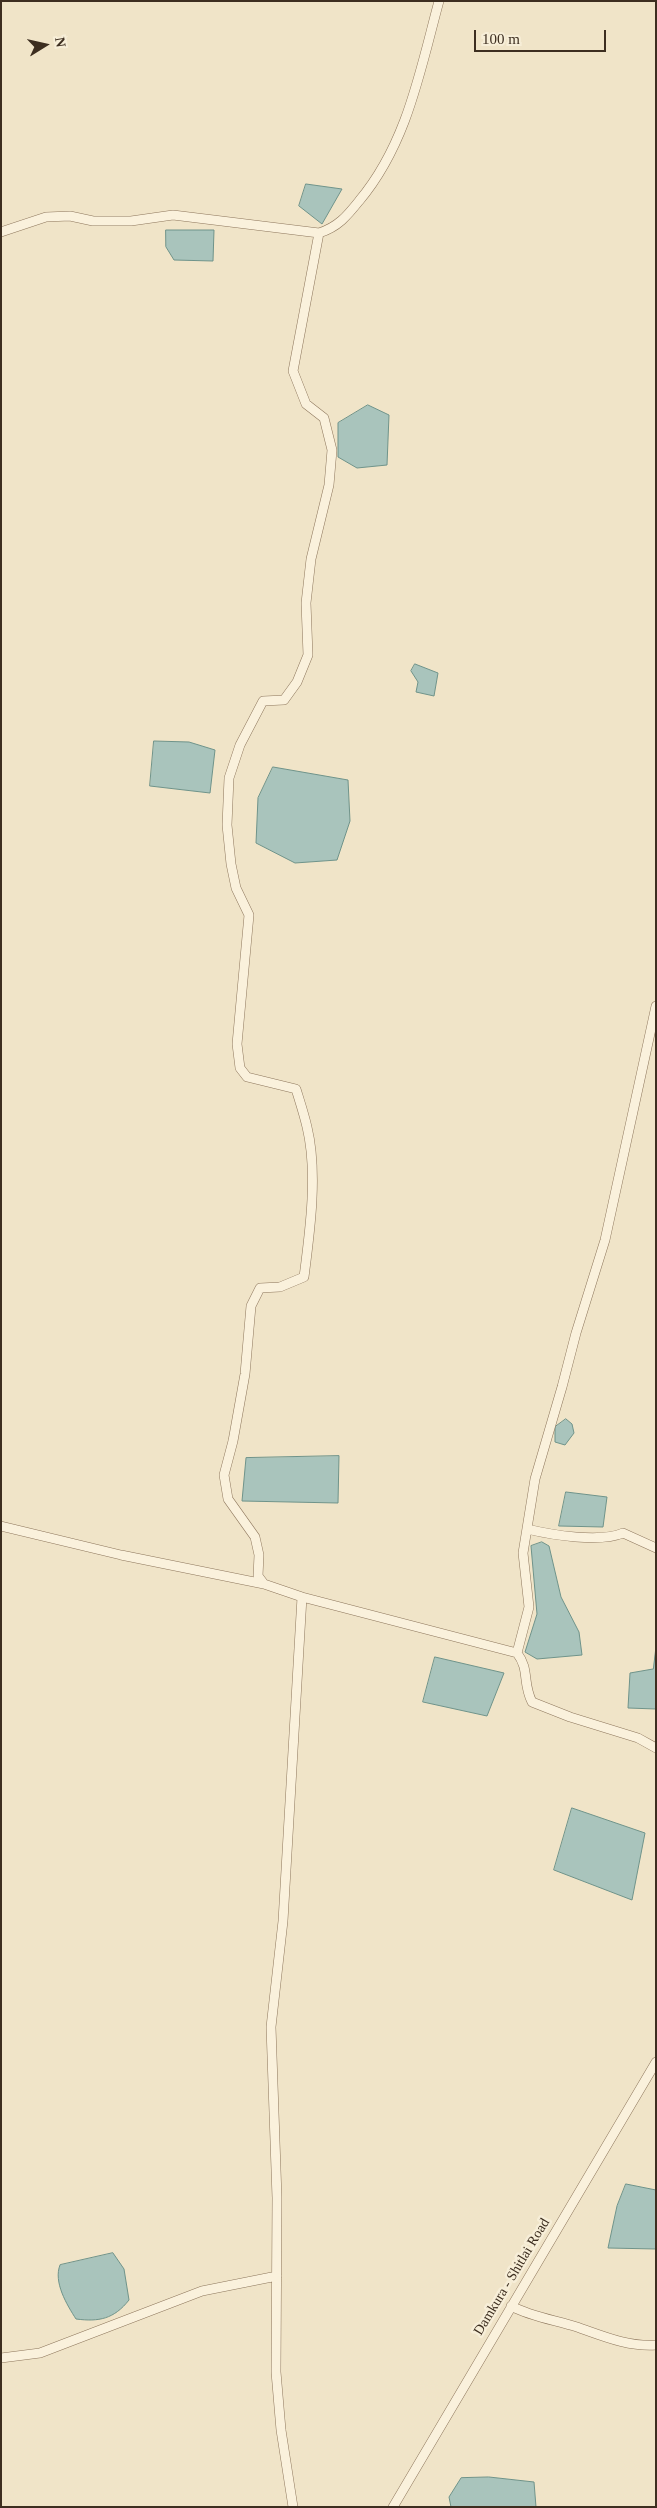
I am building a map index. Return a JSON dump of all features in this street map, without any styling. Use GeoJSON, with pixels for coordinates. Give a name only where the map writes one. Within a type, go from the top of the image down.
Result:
{"type":"FeatureCollection","features":[{"type":"Feature","properties":{"kind":"street"},"geometry":{"type":"LineString","coordinates":[[1,232],[46,216],[70,216],[93,221],[131,221],[173,215],[319,233],[334,228],[378,178],[399,139],[415,90],[439,1]]}},
{"type":"Feature","properties":{"kind":"street"},"geometry":{"type":"LineString","coordinates":[[264,1584],[258,1576],[259,1555],[255,1537],[228,1499],[224,1475],[233,1441],[245,1374],[251,1306],[260,1288],[280,1287],[304,1277],[311,1210],[311,1163],[308,1128],[296,1090],[247,1077],[240,1068],[237,1044],[249,915],[236,888],[227,825],[229,778],[240,745],[263,701],[284,700],[297,682],[308,655],[306,603],[310,559],[330,485],[332,450],[324,418],[306,404],[293,371],[319,233]]}},
{"type":"Feature","properties":{"kind":"street"},"geometry":{"type":"LineString","coordinates":[[518,1653],[529,1607],[524,1554],[535,1479],[615,1202],[656,1006]]}},
{"type":"Feature","properties":{"kind":"street"},"geometry":{"type":"LineString","coordinates":[[1,1526],[120,1555],[264,1584],[302,1597],[518,1653],[526,1664],[526,1689],[532,1702],[570,1717],[638,1738],[656,1748]]}},
{"type":"Feature","properties":{"kind":"street"},"geometry":{"type":"LineString","coordinates":[[527,1529],[574,1536],[614,1537],[623,1533],[656,1548]]}},
{"type":"Feature","properties":{"kind":"street"},"geometry":{"type":"LineString","coordinates":[[293,2507],[281,2430],[276,2372],[277,2276],[271,2027],[283,1921],[302,1597]]}},
{"type":"Feature","properties":{"kind":"street","name":"Damkura - Shitlai Road"},"geometry":{"type":"LineString","coordinates":[[393,2507],[656,2062]]}},
{"type":"Feature","properties":{"kind":"street"},"geometry":{"type":"LineString","coordinates":[[1,2358],[40,2353],[202,2291],[277,2276]]}},
{"type":"Feature","properties":{"kind":"street"},"geometry":{"type":"LineString","coordinates":[[511,2306],[525,2313],[626,2343],[656,2345]]}},
{"type":"Feature","properties":{"kind":"water"},"geometry":{"type":"Polygon","coordinates":[[[306,184],[342,189],[322,224],[299,206],[306,184]]]}},
{"type":"Feature","properties":{"kind":"water"},"geometry":{"type":"Polygon","coordinates":[[[166,230],[214,230],[213,261],[174,260],[166,247],[166,230]]]}},
{"type":"Feature","properties":{"kind":"water"},"geometry":{"type":"Polygon","coordinates":[[[368,405],[389,415],[387,465],[357,468],[338,457],[338,423],[368,405]]]}},
{"type":"Feature","properties":{"kind":"water"},"geometry":{"type":"Polygon","coordinates":[[[415,664],[438,673],[434,696],[416,692],[418,682],[411,671],[415,664]]]}},
{"type":"Feature","properties":{"kind":"water"},"geometry":{"type":"Polygon","coordinates":[[[154,741],[189,742],[215,750],[210,793],[150,786],[154,741]]]}},
{"type":"Feature","properties":{"kind":"water"},"geometry":{"type":"Polygon","coordinates":[[[273,767],[348,780],[350,821],[337,860],[295,863],[256,843],[258,798],[273,767]]]}},
{"type":"Feature","properties":{"kind":"water"},"geometry":{"type":"Polygon","coordinates":[[[566,1419],[572,1424],[574,1433],[565,1445],[555,1442],[555,1427],[566,1419]]]}},
{"type":"Feature","properties":{"kind":"water"},"geometry":{"type":"Polygon","coordinates":[[[339,1456],[338,1503],[242,1501],[246,1458],[339,1456]]]}},
{"type":"Feature","properties":{"kind":"water"},"geometry":{"type":"Polygon","coordinates":[[[566,1492],[607,1497],[603,1527],[559,1526],[566,1492]]]}},
{"type":"Feature","properties":{"kind":"water"},"geometry":{"type":"Polygon","coordinates":[[[542,1542],[549,1546],[561,1597],[579,1632],[582,1655],[537,1659],[525,1652],[537,1614],[531,1546],[542,1542]]]}},
{"type":"Feature","properties":{"kind":"water"},"geometry":{"type":"Polygon","coordinates":[[[656,1647],[656,1709],[628,1708],[630,1673],[653,1669],[656,1647]]]}},
{"type":"Feature","properties":{"kind":"water"},"geometry":{"type":"Polygon","coordinates":[[[435,1657],[504,1673],[487,1716],[423,1702],[435,1657]]]}},
{"type":"Feature","properties":{"kind":"water"},"geometry":{"type":"Polygon","coordinates":[[[572,1808],[645,1833],[632,1900],[554,1870],[572,1808]]]}},
{"type":"Feature","properties":{"kind":"water"},"geometry":{"type":"Polygon","coordinates":[[[626,2184],[656,2190],[656,2249],[608,2248],[617,2206],[626,2184]]]}},
{"type":"Feature","properties":{"kind":"water"},"geometry":{"type":"Polygon","coordinates":[[[113,2253],[124,2269],[129,2300],[118,2311],[106,2318],[92,2320],[76,2319],[62,2293],[58,2279],[60,2265],[113,2253]]]}},
{"type":"Feature","properties":{"kind":"water"},"geometry":{"type":"Polygon","coordinates":[[[489,2477],[534,2482],[536,2507],[451,2507],[449,2497],[461,2478],[489,2477]]]}}]}
